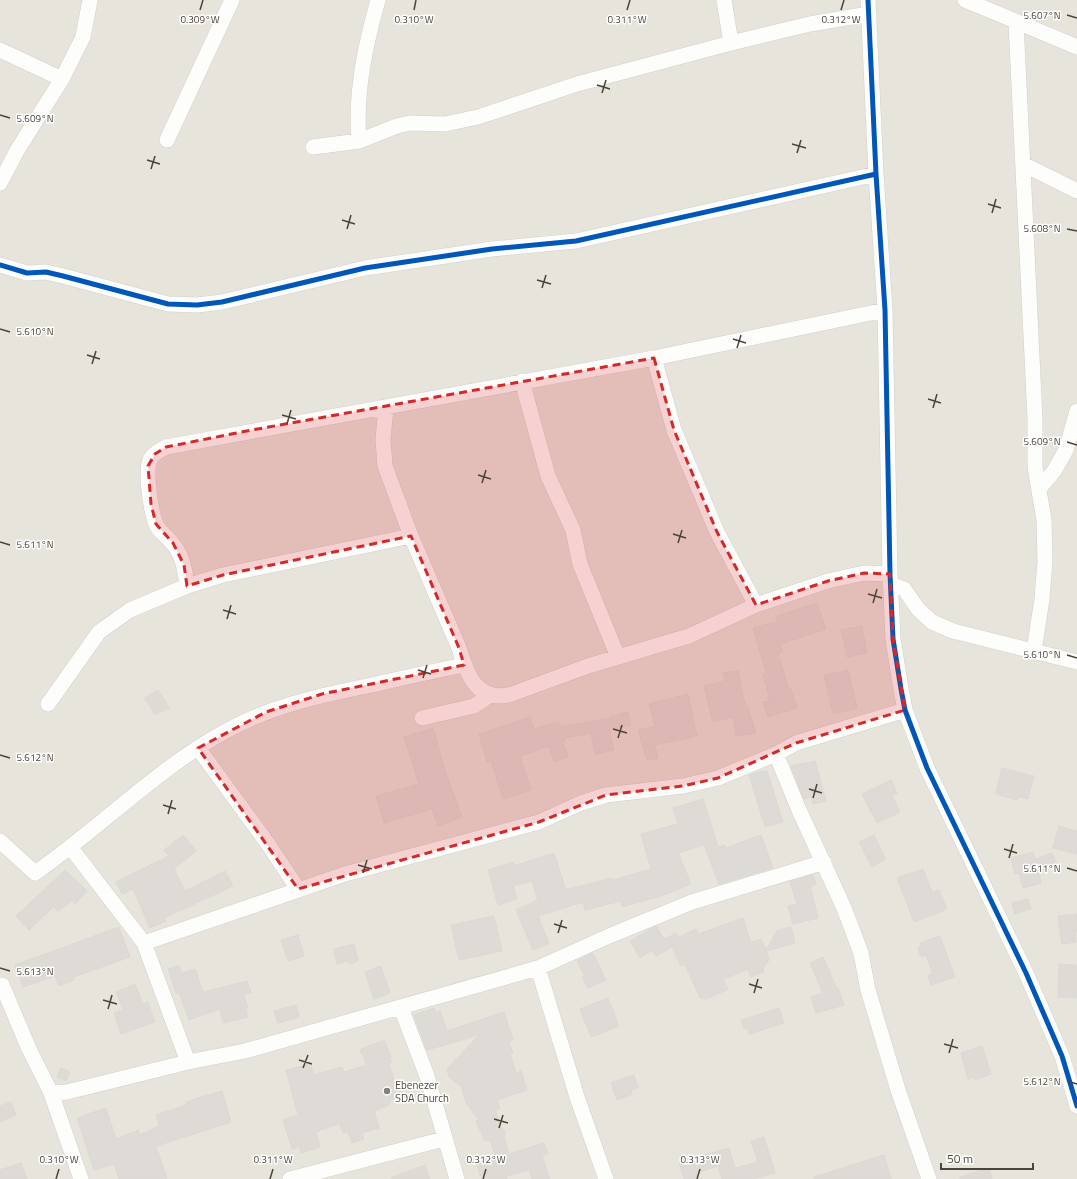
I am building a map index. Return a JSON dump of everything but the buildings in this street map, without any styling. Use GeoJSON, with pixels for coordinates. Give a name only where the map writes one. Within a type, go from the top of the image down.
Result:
{"type":"FeatureCollection","features":[{"type":"Feature","properties":{"kind":"street"},"geometry":{"type":"LineString","coordinates":[[0,183],[18,149],[62,79],[83,37],[90,0]]}},
{"type":"Feature","properties":{"kind":"street"},"geometry":{"type":"LineString","coordinates":[[167,140],[232,0]]}},
{"type":"Feature","properties":{"kind":"street"},"geometry":{"type":"LineString","coordinates":[[359,141],[357,113],[360,79],[366,45],[378,0]]}},
{"type":"Feature","properties":{"kind":"street"},"geometry":{"type":"LineString","coordinates":[[724,0],[731,43]]}},
{"type":"Feature","properties":{"kind":"street"},"geometry":{"type":"LineString","coordinates":[[965,0],[1077,47]]}},
{"type":"Feature","properties":{"kind":"street"},"geometry":{"type":"LineString","coordinates":[[313,147],[359,141],[397,126],[410,123],[445,124],[478,117],[577,84],[731,43],[810,24],[868,7],[876,174],[885,310],[890,579],[893,639],[905,710],[927,768],[1026,973],[1048,1023],[1062,1056],[1077,1106]]}},
{"type":"Feature","properties":{"kind":"street"},"geometry":{"type":"LineString","coordinates":[[1016,22],[1035,419],[1035,467],[1044,520],[1045,561],[1042,599],[1034,651]]}},
{"type":"Feature","properties":{"kind":"street"},"geometry":{"type":"LineString","coordinates":[[0,50],[62,79]]}},
{"type":"Feature","properties":{"kind":"street"},"geometry":{"type":"LineString","coordinates":[[1023,164],[1077,191]]}},
{"type":"Feature","properties":{"kind":"street"},"geometry":{"type":"LineString","coordinates":[[0,265],[27,273],[46,272],[168,304],[198,305],[222,302],[380,266],[492,249],[576,241],[876,174]]}},
{"type":"Feature","properties":{"kind":"street"},"geometry":{"type":"LineString","coordinates":[[187,586],[184,565],[173,543],[160,531],[156,524],[151,504],[148,466],[151,458],[166,447],[654,358],[885,310]]}},
{"type":"Feature","properties":{"kind":"street"},"geometry":{"type":"LineString","coordinates":[[654,358],[674,430],[717,532],[756,605]]}},
{"type":"Feature","properties":{"kind":"street"},"geometry":{"type":"LineString","coordinates":[[522,381],[548,476],[573,530],[580,564],[618,657]]}},
{"type":"Feature","properties":{"kind":"street"},"geometry":{"type":"LineString","coordinates":[[386,407],[383,440],[385,466],[411,536],[459,648],[464,665],[474,684],[490,695],[500,697],[509,695],[618,657],[701,632],[756,605],[828,581],[864,573],[890,579],[904,589],[918,609],[932,622],[953,631],[1077,662]]}},
{"type":"Feature","properties":{"kind":"street"},"geometry":{"type":"LineString","coordinates":[[1039,489],[1054,471],[1066,450],[1077,411]]}},
{"type":"Feature","properties":{"kind":"street"},"geometry":{"type":"LineString","coordinates":[[48,704],[100,632],[130,610],[187,586],[223,575],[411,536]]}},
{"type":"Feature","properties":{"kind":"street"},"geometry":{"type":"LineString","coordinates":[[0,842],[35,873],[71,848],[110,814],[172,765],[226,730],[266,712],[322,694],[464,665]]}},
{"type":"Feature","properties":{"kind":"street"},"geometry":{"type":"LineString","coordinates":[[422,718],[474,706],[490,695]]}},
{"type":"Feature","properties":{"kind":"street"},"geometry":{"type":"LineString","coordinates":[[144,943],[345,874],[539,822],[581,803],[606,795],[683,786],[718,778],[776,754],[796,743],[905,710]]}},
{"type":"Feature","properties":{"kind":"street"},"geometry":{"type":"LineString","coordinates":[[198,748],[268,844],[298,889]]}},
{"type":"Feature","properties":{"kind":"street"},"geometry":{"type":"LineString","coordinates":[[776,754],[799,810],[824,862],[860,953],[868,990],[898,1090],[929,1179]]}},
{"type":"Feature","properties":{"kind":"street"},"geometry":{"type":"LineString","coordinates":[[71,848],[144,943],[188,1062]]}},
{"type":"Feature","properties":{"kind":"street"},"geometry":{"type":"LineString","coordinates":[[52,1093],[67,1092],[188,1062],[246,1051],[538,968],[609,936],[692,902],[824,862]]}},
{"type":"Feature","properties":{"kind":"street"},"geometry":{"type":"LineString","coordinates":[[538,968],[577,1097],[606,1179]]}},
{"type":"Feature","properties":{"kind":"street"},"geometry":{"type":"LineString","coordinates":[[0,985],[2,985],[29,1048],[52,1093],[80,1179]]}},
{"type":"Feature","properties":{"kind":"street"},"geometry":{"type":"LineString","coordinates":[[401,1008],[427,1076],[444,1139],[457,1179]]}},
{"type":"Feature","properties":{"kind":"street"},"geometry":{"type":"LineString","coordinates":[[290,1179],[444,1139]]}},
{"type":"Feature","properties":{"kind":"highlighted area"},"geometry":{"type":"Polygon","coordinates":[[[654,358],[674,430],[717,532],[756,605],[828,581],[864,573],[890,574],[893,639],[905,710],[796,743],[718,778],[683,786],[606,795],[539,822],[298,889],[198,748],[266,712],[322,694],[464,665],[459,648],[411,536],[223,575],[187,586],[184,565],[173,543],[156,524],[151,504],[148,466],[155,454],[166,447],[252,430],[654,358]]]}},
{"type":"Feature","properties":{"kind":"shaded area"},"geometry":{"type":"Polygon","coordinates":[[[0,0],[1077,0],[1077,1179],[0,1179],[0,0]]]}},
{"type":"Feature","properties":{"kind":"cycle path"},"geometry":{"type":"LineString","coordinates":[[868,0],[876,174],[885,310],[890,574],[893,639],[901,689],[905,710],[927,768],[1026,973],[1062,1056],[1077,1106]]}},
{"type":"Feature","properties":{"kind":"cycle path"},"geometry":{"type":"LineString","coordinates":[[0,265],[27,273],[46,272],[168,304],[197,305],[222,302],[365,268],[492,249],[576,241],[876,174]]}},
{"type":"Feature","properties":{"kind":"place","name":"Ebenezer SDA Church"},"geometry":{"type":"Point","coordinates":[387,1091]}}]}
